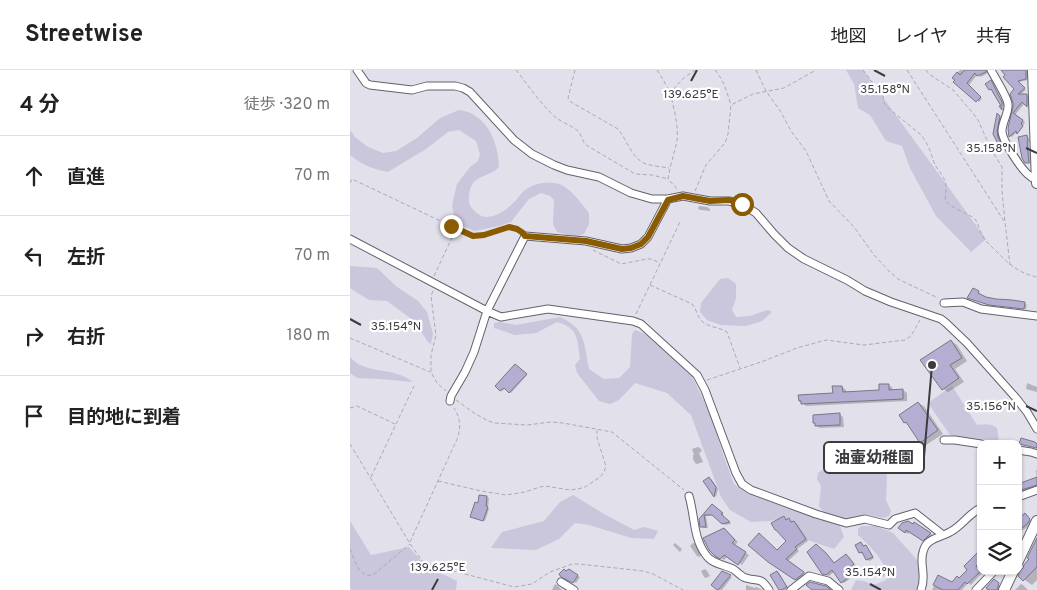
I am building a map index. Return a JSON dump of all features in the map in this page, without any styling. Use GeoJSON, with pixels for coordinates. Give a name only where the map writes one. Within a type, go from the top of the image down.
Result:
{"type":"FeatureCollection","features":[{"type":"Feature","properties":{"kind":"main road"},"geometry":{"type":"LineString","coordinates":[[1033,70],[1036,111],[1037,183]]}},
{"type":"Feature","properties":{"kind":"main road"},"geometry":{"type":"LineString","coordinates":[[1022,553],[1037,521]]}},
{"type":"Feature","properties":{"kind":"main road"},"geometry":{"type":"LineString","coordinates":[[1004,590],[1011,575]]}},
{"type":"Feature","properties":{"kind":"street"},"geometry":{"type":"LineString","coordinates":[[357,70],[366,83],[370,85],[412,90],[427,86],[455,86],[463,88],[470,92],[514,140],[532,154],[554,166],[599,177],[631,193],[652,199],[668,200],[683,196],[710,201],[729,200],[742,204],[756,213],[788,248],[804,259],[848,280],[864,291],[941,319],[967,343],[1027,412],[1037,428]]}},
{"type":"Feature","properties":{"kind":"street"},"geometry":{"type":"LineString","coordinates":[[991,70],[1001,86],[1008,104],[1002,131],[1004,138],[1018,164],[1028,175],[1037,179]]}},
{"type":"Feature","properties":{"kind":"street"},"geometry":{"type":"LineString","coordinates":[[451,398],[474,352],[487,311],[525,236],[586,241],[622,249],[631,248],[641,244],[648,237],[668,200]]}},
{"type":"Feature","properties":{"kind":"street"},"geometry":{"type":"LineString","coordinates":[[350,239],[501,317],[548,309],[632,321],[641,324],[697,375],[702,382],[736,473],[742,484],[751,490],[846,523],[865,519],[889,525],[894,519],[915,513],[943,535]]}},
{"type":"Feature","properties":{"kind":"street"},"geometry":{"type":"LineString","coordinates":[[944,303],[963,302],[981,309],[1037,316]]}},
{"type":"Feature","properties":{"kind":"street"},"geometry":{"type":"LineString","coordinates":[[944,440],[977,443]]}},
{"type":"Feature","properties":{"kind":"street"},"geometry":{"type":"LineString","coordinates":[[1022,451],[1037,454]]}},
{"type":"Feature","properties":{"kind":"street"},"geometry":{"type":"LineString","coordinates":[[1022,496],[1037,490]]}},
{"type":"Feature","properties":{"kind":"street"},"geometry":{"type":"LineString","coordinates":[[689,496],[698,540],[706,555],[711,560],[734,570],[745,578],[764,582],[769,590]]}},
{"type":"Feature","properties":{"kind":"street"},"geometry":{"type":"LineString","coordinates":[[921,590],[924,580],[922,557],[927,543],[952,532],[977,511]]}},
{"type":"Feature","properties":{"kind":"street"},"geometry":{"type":"LineString","coordinates":[[976,590],[990,575]]}},
{"type":"Feature","properties":{"kind":"street"},"geometry":{"type":"LineString","coordinates":[[791,590],[808,576],[828,581],[839,590]]}},
{"type":"Feature","properties":{"kind":"street"},"geometry":{"type":"LineString","coordinates":[[560,582],[574,590]]}},
{"type":"Feature","properties":{"kind":"path"},"geometry":{"type":"LineString","coordinates":[[516,70],[553,115],[577,130],[586,145],[635,174],[652,175],[668,179],[683,196]]}},
{"type":"Feature","properties":{"kind":"path"},"geometry":{"type":"LineString","coordinates":[[575,70],[568,95],[571,102],[618,130],[639,160],[644,163],[670,168]]}},
{"type":"Feature","properties":{"kind":"path"},"geometry":{"type":"LineString","coordinates":[[657,70],[667,86],[678,129],[668,179]]}},
{"type":"Feature","properties":{"kind":"path"},"geometry":{"type":"LineString","coordinates":[[670,95],[686,75],[696,70]]}},
{"type":"Feature","properties":{"kind":"path"},"geometry":{"type":"LineString","coordinates":[[692,197],[706,165],[725,143],[728,134],[731,105],[726,87],[716,70]]}},
{"type":"Feature","properties":{"kind":"path"},"geometry":{"type":"LineString","coordinates":[[756,70],[766,91],[806,151],[829,201],[854,227],[874,255],[890,272],[898,279],[938,298],[944,303]]}},
{"type":"Feature","properties":{"kind":"path"},"geometry":{"type":"LineString","coordinates":[[731,105],[753,94],[784,88],[816,70]]}},
{"type":"Feature","properties":{"kind":"path"},"geometry":{"type":"LineString","coordinates":[[863,70],[882,96],[888,108],[924,138],[936,166],[945,181],[946,201],[949,205],[973,217],[983,238],[1010,265],[1026,275],[1037,277]]}},
{"type":"Feature","properties":{"kind":"path"},"geometry":{"type":"LineString","coordinates":[[907,70],[1005,222]]}},
{"type":"Feature","properties":{"kind":"path"},"geometry":{"type":"LineString","coordinates":[[926,70],[953,90],[978,120],[991,149],[1002,167],[1002,191],[1010,265]]}},
{"type":"Feature","properties":{"kind":"path"},"geometry":{"type":"LineString","coordinates":[[350,183],[352,179],[473,236],[509,227],[523,233],[525,236]]}},
{"type":"Feature","properties":{"kind":"path"},"geometry":{"type":"LineString","coordinates":[[632,321],[680,222]]}},
{"type":"Feature","properties":{"kind":"path"},"geometry":{"type":"LineString","coordinates":[[456,229],[434,283],[431,296],[436,335],[431,355],[431,372],[437,383],[451,398],[488,421],[495,423],[527,425],[551,422],[612,432],[682,488],[689,496]]}},
{"type":"Feature","properties":{"kind":"path"},"geometry":{"type":"LineString","coordinates":[[589,248],[621,264],[647,259],[660,263]]}},
{"type":"Feature","properties":{"kind":"path"},"geometry":{"type":"LineString","coordinates":[[650,285],[692,304],[703,323],[727,332],[740,369]]}},
{"type":"Feature","properties":{"kind":"path"},"geometry":{"type":"LineString","coordinates":[[702,382],[797,348],[826,340],[864,344],[905,340],[911,336],[924,312]]}},
{"type":"Feature","properties":{"kind":"path"},"geometry":{"type":"LineString","coordinates":[[350,338],[431,372]]}},
{"type":"Feature","properties":{"kind":"path"},"geometry":{"type":"LineString","coordinates":[[371,477],[414,386]]}},
{"type":"Feature","properties":{"kind":"path"},"geometry":{"type":"LineString","coordinates":[[350,549],[363,575],[373,576],[410,543],[458,437],[460,418],[451,398]]}},
{"type":"Feature","properties":{"kind":"path"},"geometry":{"type":"LineString","coordinates":[[350,408],[357,406],[396,425]]}},
{"type":"Feature","properties":{"kind":"path"},"geometry":{"type":"LineString","coordinates":[[438,481],[506,495],[545,486],[570,490],[585,487],[600,477],[606,466],[597,438],[597,430]]}},
{"type":"Feature","properties":{"kind":"path"},"geometry":{"type":"LineString","coordinates":[[350,444],[410,543],[422,560],[431,566],[514,587],[532,584],[550,572],[572,564],[579,564],[643,571],[653,574],[683,590]]}},
{"type":"Feature","properties":{"kind":"shaded area"},"geometry":{"type":"Polygon","coordinates":[[[846,70],[863,70],[986,239],[971,252],[936,216],[910,168],[902,146],[886,141],[870,115],[858,108],[854,84],[846,70]]]}},
{"type":"Feature","properties":{"kind":"shaded area"},"geometry":{"type":"Polygon","coordinates":[[[459,110],[472,114],[490,131],[498,159],[499,167],[476,180],[472,185],[469,202],[473,210],[482,216],[496,215],[509,207],[528,188],[551,182],[560,184],[569,190],[589,213],[589,224],[584,234],[575,237],[557,232],[553,224],[554,200],[550,196],[541,193],[529,199],[511,222],[474,231],[463,226],[454,216],[452,206],[457,184],[470,167],[478,161],[480,154],[476,141],[459,130],[448,132],[426,149],[388,172],[368,166],[350,155],[350,130],[355,137],[368,147],[383,153],[396,151],[417,138],[440,118],[459,110]]]}},
{"type":"Feature","properties":{"kind":"shaded area"},"geometry":{"type":"Polygon","coordinates":[[[350,266],[377,268],[396,286],[418,301],[427,312],[433,334],[431,344],[414,321],[387,301],[369,300],[350,288],[350,266]]]}},
{"type":"Feature","properties":{"kind":"shaded area"},"geometry":{"type":"Polygon","coordinates":[[[728,278],[736,284],[736,298],[732,310],[736,317],[750,316],[767,310],[771,311],[771,313],[762,321],[746,326],[721,325],[707,320],[700,312],[701,303],[720,279],[728,278]]]}},
{"type":"Feature","properties":{"kind":"shaded area"},"geometry":{"type":"Polygon","coordinates":[[[560,317],[575,326],[582,338],[589,369],[604,379],[619,378],[630,367],[632,334],[635,330],[645,334],[692,376],[711,416],[734,484],[748,494],[840,526],[844,537],[834,549],[805,539],[785,517],[770,521],[751,522],[730,510],[721,497],[691,415],[667,393],[635,383],[619,400],[610,404],[599,401],[577,373],[575,365],[580,359],[576,335],[564,324],[557,322],[536,333],[515,335],[494,328],[494,323],[500,322],[516,325],[560,317]]]}},
{"type":"Feature","properties":{"kind":"shaded area"},"geometry":{"type":"Polygon","coordinates":[[[350,357],[361,365],[394,373],[413,382],[357,378],[350,373],[350,357]]]}},
{"type":"Feature","properties":{"kind":"shaded area"},"geometry":{"type":"Polygon","coordinates":[[[952,386],[977,425],[995,426],[999,440],[950,435],[928,403],[952,386]]]}},
{"type":"Feature","properties":{"kind":"shaded area"},"geometry":{"type":"Polygon","coordinates":[[[852,460],[881,466],[885,469],[887,476],[886,500],[891,511],[889,516],[883,518],[865,514],[843,519],[826,514],[819,507],[821,486],[817,479],[818,473],[825,470],[838,469],[852,460]]]}},
{"type":"Feature","properties":{"kind":"shaded area"},"geometry":{"type":"Polygon","coordinates":[[[573,495],[634,530],[644,527],[658,531],[654,539],[631,538],[589,525],[575,523],[559,539],[536,550],[491,548],[502,532],[544,521],[560,502],[573,495]]]}},
{"type":"Feature","properties":{"kind":"shaded area"},"geometry":{"type":"Polygon","coordinates":[[[350,521],[371,555],[409,547],[426,566],[457,581],[456,590],[351,590],[350,521]]]}},
{"type":"Feature","properties":{"kind":"shaded area"},"geometry":{"type":"Polygon","coordinates":[[[862,526],[876,526],[893,533],[918,561],[921,578],[919,590],[851,590],[856,580],[874,585],[886,580],[888,575],[880,559],[858,535],[858,528],[862,526]]]}},
{"type":"Feature","properties":{"kind":"building"},"geometry":{"type":"Polygon","coordinates":[[[965,70],[986,70],[986,72],[977,76],[975,73],[967,83],[981,97],[976,102],[953,82],[955,80],[952,78],[957,72],[960,75],[965,70]]]}},
{"type":"Feature","properties":{"kind":"building"},"geometry":{"type":"Polygon","coordinates":[[[1001,70],[1026,70],[1026,79],[1018,81],[1025,88],[1018,94],[1027,94],[1027,107],[1022,102],[1013,113],[1023,120],[1021,124],[1023,126],[1017,134],[1016,131],[1009,137],[1008,128],[1013,107],[1010,94],[1014,89],[1003,77],[1005,75],[1001,70]]]}},
{"type":"Feature","properties":{"kind":"building"},"geometry":{"type":"Polygon","coordinates":[[[991,80],[1002,102],[1002,110],[991,89],[989,90],[985,84],[991,80]]]}},
{"type":"Feature","properties":{"kind":"building"},"geometry":{"type":"Polygon","coordinates":[[[997,113],[1000,116],[997,131],[1003,149],[1001,150],[993,134],[997,113]]]}},
{"type":"Feature","properties":{"kind":"building"},"geometry":{"type":"Polygon","coordinates":[[[1027,135],[1029,163],[1025,163],[1022,158],[1018,137],[1027,135]]]}},
{"type":"Feature","properties":{"kind":"building"},"geometry":{"type":"Polygon","coordinates":[[[973,288],[986,297],[1025,302],[1024,309],[989,305],[967,298],[973,288]]]}},
{"type":"Feature","properties":{"kind":"building"},"geometry":{"type":"Polygon","coordinates":[[[951,340],[962,358],[950,365],[959,378],[942,390],[920,360],[951,340]]]}},
{"type":"Feature","properties":{"kind":"building"},"geometry":{"type":"Polygon","coordinates":[[[515,364],[527,374],[509,393],[504,388],[500,391],[495,386],[515,364]]]}},
{"type":"Feature","properties":{"kind":"building"},"geometry":{"type":"Polygon","coordinates":[[[879,384],[889,384],[889,390],[903,389],[903,399],[801,404],[801,401],[799,401],[798,395],[833,393],[832,386],[842,386],[843,392],[879,390],[879,384]]]}},
{"type":"Feature","properties":{"kind":"building"},"geometry":{"type":"Polygon","coordinates":[[[918,402],[938,430],[920,443],[899,415],[918,402]]]}},
{"type":"Feature","properties":{"kind":"building"},"geometry":{"type":"Polygon","coordinates":[[[840,413],[840,425],[815,426],[815,423],[813,423],[813,415],[840,413]]]}},
{"type":"Feature","properties":{"kind":"building"},"geometry":{"type":"Polygon","coordinates":[[[1021,438],[1035,442],[1037,448],[1022,445],[1022,440],[1021,438]]]}},
{"type":"Feature","properties":{"kind":"building"},"geometry":{"type":"Polygon","coordinates":[[[709,477],[716,487],[714,497],[703,481],[709,477]]]}},
{"type":"Feature","properties":{"kind":"building"},"geometry":{"type":"Polygon","coordinates":[[[1037,477],[1037,485],[1022,490],[1022,483],[1037,477]]]}},
{"type":"Feature","properties":{"kind":"building"},"geometry":{"type":"Polygon","coordinates":[[[479,495],[487,496],[486,506],[488,507],[483,521],[470,517],[475,502],[478,503],[479,495]]]}},
{"type":"Feature","properties":{"kind":"building"},"geometry":{"type":"Polygon","coordinates":[[[712,504],[730,522],[722,524],[712,515],[704,515],[706,527],[700,527],[699,519],[712,504]]]}},
{"type":"Feature","properties":{"kind":"building"},"geometry":{"type":"Polygon","coordinates":[[[1025,513],[1030,519],[1022,528],[1022,516],[1025,513]]]}},
{"type":"Feature","properties":{"kind":"building"},"geometry":{"type":"Polygon","coordinates":[[[784,516],[786,520],[789,518],[791,522],[794,521],[806,539],[795,547],[797,549],[786,559],[804,572],[795,580],[768,562],[748,545],[759,533],[777,550],[786,541],[771,523],[784,516]]]}},
{"type":"Feature","properties":{"kind":"building"},"geometry":{"type":"Polygon","coordinates":[[[908,521],[913,524],[914,522],[931,533],[923,541],[906,530],[905,533],[898,528],[902,523],[908,521]]]}},
{"type":"Feature","properties":{"kind":"building"},"geometry":{"type":"Polygon","coordinates":[[[724,528],[735,540],[732,543],[746,552],[738,565],[724,555],[720,559],[715,556],[709,550],[703,538],[724,528]]]}},
{"type":"Feature","properties":{"kind":"building"},"geometry":{"type":"Polygon","coordinates":[[[1037,538],[1037,567],[1023,581],[1018,576],[1022,575],[1023,566],[1029,559],[1027,558],[1037,538]]]}},
{"type":"Feature","properties":{"kind":"building"},"geometry":{"type":"Polygon","coordinates":[[[861,542],[863,546],[866,545],[873,557],[866,560],[862,552],[859,553],[855,545],[861,542]]]}},
{"type":"Feature","properties":{"kind":"building"},"geometry":{"type":"Polygon","coordinates":[[[816,544],[834,563],[846,554],[854,564],[845,573],[848,578],[841,583],[832,570],[826,575],[822,574],[807,552],[816,544]]]}},
{"type":"Feature","properties":{"kind":"building"},"geometry":{"type":"Polygon","coordinates":[[[977,553],[977,575],[967,584],[965,582],[958,590],[943,590],[933,585],[938,575],[952,582],[957,576],[959,578],[967,570],[964,566],[977,553]]]}},
{"type":"Feature","properties":{"kind":"building"},"geometry":{"type":"Polygon","coordinates":[[[564,569],[566,571],[569,569],[578,575],[573,583],[559,574],[564,569]]]}},
{"type":"Feature","properties":{"kind":"building"},"geometry":{"type":"Polygon","coordinates":[[[722,571],[731,575],[717,590],[711,585],[722,571]]]}},
{"type":"Feature","properties":{"kind":"building"},"geometry":{"type":"Polygon","coordinates":[[[777,571],[787,587],[781,590],[779,590],[770,575],[777,571]]]}},
{"type":"Feature","properties":{"kind":"building"},"geometry":{"type":"Polygon","coordinates":[[[994,579],[999,583],[997,590],[989,590],[986,588],[994,579]]]}},
{"type":"Feature","properties":{"kind":"building"},"geometry":{"type":"Polygon","coordinates":[[[810,582],[826,586],[831,590],[812,590],[806,585],[810,582]]]}},
{"type":"Feature","properties":{"kind":"place","name":"油壷幼稚園"},"geometry":{"type":"Point","coordinates":[932,365]}},
{"type":"Feature","properties":{"kind":"route"},"geometry":{"type":"LineString","coordinates":[[451,226],[473,236],[512,227],[525,236],[586,241],[626,249],[636,247],[648,237],[668,200],[683,196],[710,201],[729,200],[742,204]]}}]}
